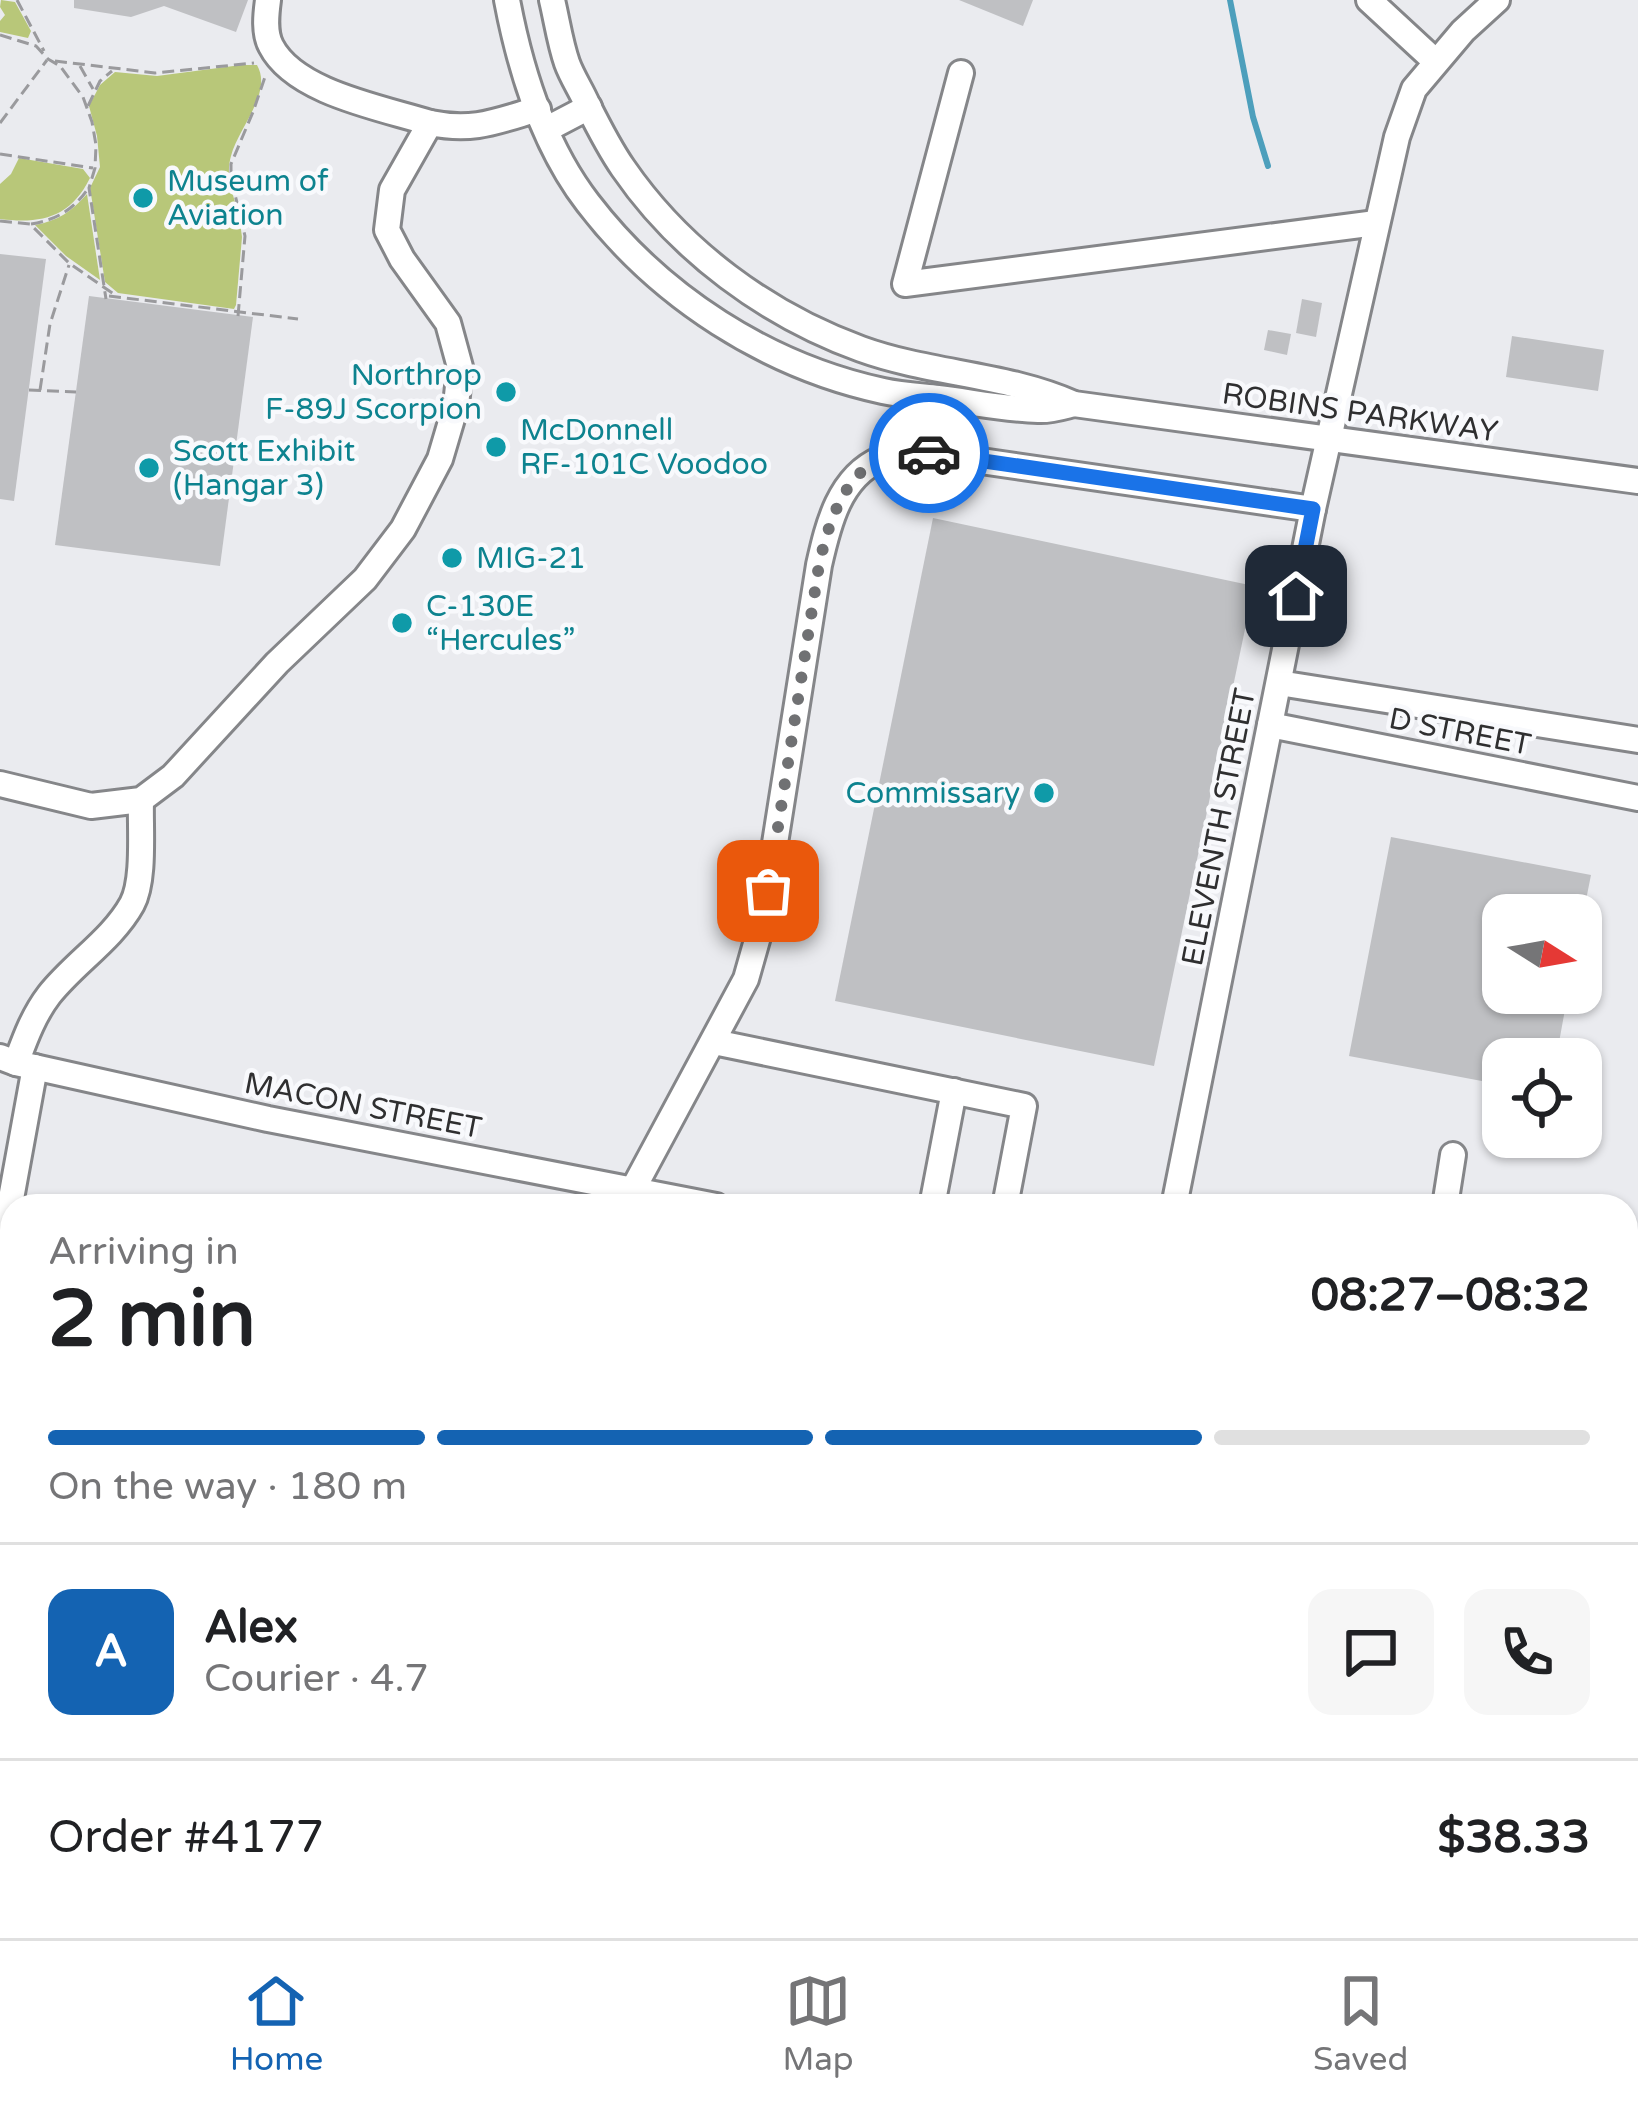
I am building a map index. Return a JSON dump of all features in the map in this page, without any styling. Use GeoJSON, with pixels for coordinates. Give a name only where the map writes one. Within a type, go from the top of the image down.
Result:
{"type":"FeatureCollection","features":[{"type":"Feature","properties":{"kind":"street"},"geometry":{"type":"LineString","coordinates":[[268,0],[270,45],[293,73],[333,93],[453,128],[542,119],[589,107]]}},
{"type":"Feature","properties":{"kind":"street","name":"ROBINS PARKWAY"},"geometry":{"type":"LineString","coordinates":[[507,0],[542,119],[586,201],[670,289],[716,322],[779,356],[884,392],[1042,411],[1074,404]]}},
{"type":"Feature","properties":{"kind":"street","name":"ROBINS PARKWAY"},"geometry":{"type":"LineString","coordinates":[[552,0],[568,65],[625,171],[714,265],[781,313],[880,354],[1043,390],[1074,404],[1638,481]]}},
{"type":"Feature","properties":{"kind":"street"},"geometry":{"type":"LineString","coordinates":[[1370,0],[1435,61]]}},
{"type":"Feature","properties":{"kind":"street","name":"ELEVENTH STREET"},"geometry":{"type":"LineString","coordinates":[[1176,1194],[1313,509],[1396,137],[1414,89],[1435,61],[1497,0]]}},
{"type":"Feature","properties":{"kind":"street"},"geometry":{"type":"LineString","coordinates":[[962,73],[904,284],[1376,223]]}},
{"type":"Feature","properties":{"kind":"street"},"geometry":{"type":"LineString","coordinates":[[0,784],[91,806],[141,800],[173,776],[277,663],[365,579],[403,529],[440,459],[456,405],[460,368],[448,323],[387,230],[392,190],[430,123]]}},
{"type":"Feature","properties":{"kind":"street"},"geometry":{"type":"LineString","coordinates":[[716,322],[745,288]]}},
{"type":"Feature","properties":{"kind":"street"},"geometry":{"type":"LineString","coordinates":[[866,386],[880,354]]}},
{"type":"Feature","properties":{"kind":"street"},"geometry":{"type":"LineString","coordinates":[[632,1194],[746,980],[763,919],[819,565],[832,515],[854,478],[882,458],[919,452],[1313,509]]}},
{"type":"Feature","properties":{"kind":"street"},"geometry":{"type":"LineString","coordinates":[[1279,683],[1638,740]]}},
{"type":"Feature","properties":{"kind":"street","name":"D STREET"},"geometry":{"type":"LineString","coordinates":[[1270,725],[1638,798]]}},
{"type":"Feature","properties":{"kind":"street"},"geometry":{"type":"LineString","coordinates":[[6,1194],[17,1063],[29,1027],[51,993],[134,901],[141,800]]}},
{"type":"Feature","properties":{"kind":"street"},"geometry":{"type":"LineString","coordinates":[[714,1042],[1024,1106],[1006,1194]]}},
{"type":"Feature","properties":{"kind":"street","name":"MACON STREET"},"geometry":{"type":"LineString","coordinates":[[17,1063],[612,1194]]}},
{"type":"Feature","properties":{"kind":"street"},"geometry":{"type":"LineString","coordinates":[[934,1194],[954,1091]]}},
{"type":"Feature","properties":{"kind":"street"},"geometry":{"type":"LineString","coordinates":[[1446,1194],[1453,1155]]}},
{"type":"Feature","properties":{"kind":"path"},"geometry":{"type":"LineString","coordinates":[[17,0],[48,59]]}},
{"type":"Feature","properties":{"kind":"path"},"geometry":{"type":"LineString","coordinates":[[0,34],[37,46],[60,66],[77,86],[96,145],[88,188],[70,209],[44,222],[0,221]]}},
{"type":"Feature","properties":{"kind":"path"},"geometry":{"type":"LineString","coordinates":[[48,59],[155,73],[263,64]]}},
{"type":"Feature","properties":{"kind":"path"},"geometry":{"type":"LineString","coordinates":[[0,123],[48,59]]}},
{"type":"Feature","properties":{"kind":"path"},"geometry":{"type":"LineString","coordinates":[[79,65],[94,90]]}},
{"type":"Feature","properties":{"kind":"path"},"geometry":{"type":"LineString","coordinates":[[87,108],[94,90],[113,69]]}},
{"type":"Feature","properties":{"kind":"path"},"geometry":{"type":"LineString","coordinates":[[239,314],[245,236],[231,164],[265,74]]}},
{"type":"Feature","properties":{"kind":"path"},"geometry":{"type":"LineString","coordinates":[[77,86],[87,78]]}},
{"type":"Feature","properties":{"kind":"path"},"geometry":{"type":"LineString","coordinates":[[0,154],[95,168]]}},
{"type":"Feature","properties":{"kind":"path"},"geometry":{"type":"LineString","coordinates":[[88,188],[106,297],[298,319]]}},
{"type":"Feature","properties":{"kind":"path"},"geometry":{"type":"LineString","coordinates":[[30,224],[69,263],[117,296]]}},
{"type":"Feature","properties":{"kind":"path"},"geometry":{"type":"LineString","coordinates":[[40,390],[50,324],[69,263]]}},
{"type":"Feature","properties":{"kind":"path"},"geometry":{"type":"LineString","coordinates":[[29,390],[76,392]]}},
{"type":"Feature","properties":{"kind":"green space"},"geometry":{"type":"Polygon","coordinates":[[[1,0],[15,2],[31,31],[28,38],[0,32],[5,15],[1,0]]]}},
{"type":"Feature","properties":{"kind":"green space"},"geometry":{"type":"Polygon","coordinates":[[[257,65],[261,87],[230,162],[233,210],[239,215],[242,237],[234,309],[118,293],[105,282],[90,188],[100,167],[89,106],[100,85],[115,72],[157,76],[257,65]]]}},
{"type":"Feature","properties":{"kind":"green space"},"geometry":{"type":"Polygon","coordinates":[[[19,158],[83,169],[90,178],[64,210],[41,219],[0,219],[0,184],[19,158]]]}},
{"type":"Feature","properties":{"kind":"green space"},"geometry":{"type":"Polygon","coordinates":[[[87,194],[100,280],[66,256],[35,225],[64,214],[87,194]]]}},
{"type":"Feature","properties":{"kind":"building"},"geometry":{"type":"Polygon","coordinates":[[[74,0],[248,0],[236,32],[164,6],[131,17],[74,8],[74,0]]]}},
{"type":"Feature","properties":{"kind":"building"},"geometry":{"type":"Polygon","coordinates":[[[959,0],[1033,0],[1023,26],[959,0]]]}},
{"type":"Feature","properties":{"kind":"building"},"geometry":{"type":"Polygon","coordinates":[[[0,254],[46,259],[14,501],[0,499],[0,254]]]}},
{"type":"Feature","properties":{"kind":"building","name":"Scott Exhibit (Hangar 3)"},"geometry":{"type":"Polygon","coordinates":[[[89,296],[253,317],[220,566],[55,545],[89,296]]]}},
{"type":"Feature","properties":{"kind":"building"},"geometry":{"type":"Polygon","coordinates":[[[1302,299],[1322,303],[1316,337],[1296,333],[1302,299]]]}},
{"type":"Feature","properties":{"kind":"building"},"geometry":{"type":"Polygon","coordinates":[[[1268,330],[1291,334],[1287,355],[1264,350],[1268,330]]]}},
{"type":"Feature","properties":{"kind":"building"},"geometry":{"type":"Polygon","coordinates":[[[1512,336],[1604,350],[1598,391],[1506,377],[1512,336]]]}},
{"type":"Feature","properties":{"kind":"building","name":"Commissary"},"geometry":{"type":"Polygon","coordinates":[[[933,518],[1254,586],[1154,1066],[835,1001],[933,518]]]}},
{"type":"Feature","properties":{"kind":"building"},"geometry":{"type":"Polygon","coordinates":[[[1391,837],[1591,875],[1587,894],[1482,894],[1482,1014],[1564,1014],[1560,1038],[1482,1038],[1482,1081],[1349,1056],[1391,837]]]}},
{"type":"Feature","properties":{"kind":"waterway"},"geometry":{"type":"LineString","coordinates":[[1230,0],[1253,117],[1268,166]]}},
{"type":"Feature","properties":{"kind":"way so far"},"geometry":{"type":"LineString","coordinates":[[768,891],[827,530],[838,501],[854,478],[882,458],[929,453]]}},
{"type":"Feature","properties":{"kind":"place","name":"Museum of Aviation"},"geometry":{"type":"Point","coordinates":[143,198]}},
{"type":"Feature","properties":{"kind":"place","name":"Northrop F-89J Scorpion"},"geometry":{"type":"Point","coordinates":[506,392]}},
{"type":"Feature","properties":{"kind":"place","name":"McDonnell RF-101C Voodoo"},"geometry":{"type":"Point","coordinates":[496,447]}},
{"type":"Feature","properties":{"kind":"place","name":"Scott Exhibit (Hangar 3)"},"geometry":{"type":"Point","coordinates":[149,468]}},
{"type":"Feature","properties":{"kind":"place","name":"MIG-21"},"geometry":{"type":"Point","coordinates":[452,558]}},
{"type":"Feature","properties":{"kind":"place","name":"C-130E “Hercules”"},"geometry":{"type":"Point","coordinates":[402,623]}},
{"type":"Feature","properties":{"kind":"place","name":"Commissary"},"geometry":{"type":"Point","coordinates":[1044,793]}},
{"type":"Feature","properties":{"kind":"route"},"geometry":{"type":"LineString","coordinates":[[929,453],[1313,509],[1296,596]]}}]}
